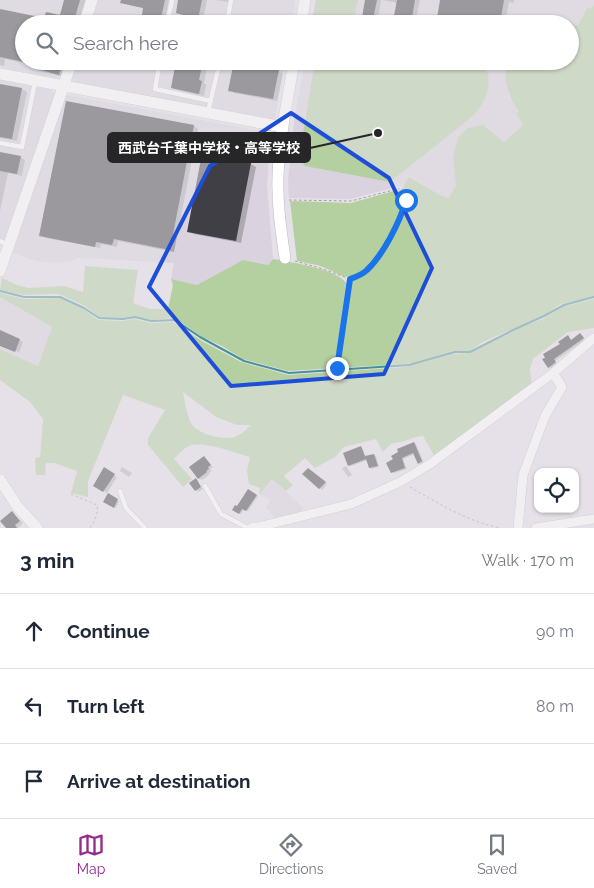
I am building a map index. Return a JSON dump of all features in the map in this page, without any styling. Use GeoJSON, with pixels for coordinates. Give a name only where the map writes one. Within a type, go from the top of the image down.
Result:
{"type":"FeatureCollection","features":[{"type":"Feature","properties":{"kind":"street"},"geometry":{"type":"LineString","coordinates":[[87,15],[92,0]]}},
{"type":"Feature","properties":{"kind":"street"},"geometry":{"type":"LineString","coordinates":[[302,15],[305,0]]}},
{"type":"Feature","properties":{"kind":"street"},"geometry":{"type":"LineString","coordinates":[[0,268],[4,248],[69,70]]}},
{"type":"Feature","properties":{"kind":"street"},"geometry":{"type":"LineString","coordinates":[[284,258],[278,199],[279,155],[293,70]]}},
{"type":"Feature","properties":{"kind":"street"},"geometry":{"type":"LineString","coordinates":[[0,74],[283,128]]}},
{"type":"Feature","properties":{"kind":"street"},"geometry":{"type":"LineString","coordinates":[[255,528],[351,504],[400,482],[430,464],[553,373],[594,338]]}},
{"type":"Feature","properties":{"kind":"street"},"geometry":{"type":"LineString","coordinates":[[518,528],[523,475],[545,416],[562,387],[553,373]]}},
{"type":"Feature","properties":{"kind":"street"},"geometry":{"type":"LineString","coordinates":[[1,489],[37,528]]}},
{"type":"Feature","properties":{"kind":"street"},"geometry":{"type":"LineString","coordinates":[[536,528],[594,519]]}},
{"type":"Feature","properties":{"kind":"lane"},"geometry":{"type":"LineString","coordinates":[[170,15],[172,0]]}},
{"type":"Feature","properties":{"kind":"lane"},"geometry":{"type":"LineString","coordinates":[[228,15],[231,0]]}},
{"type":"Feature","properties":{"kind":"lane"},"geometry":{"type":"LineString","coordinates":[[158,70],[155,89],[211,101]]}},
{"type":"Feature","properties":{"kind":"lane"},"geometry":{"type":"LineString","coordinates":[[208,114],[218,70]]}},
{"type":"Feature","properties":{"kind":"lane"},"geometry":{"type":"LineString","coordinates":[[0,143],[22,148],[36,81]]}},
{"type":"Feature","properties":{"kind":"lane"},"geometry":{"type":"LineString","coordinates":[[205,486],[221,514],[226,518],[255,528]]}},
{"type":"Feature","properties":{"kind":"lane"},"geometry":{"type":"LineString","coordinates":[[120,491],[126,508],[145,528]]}},
{"type":"Feature","properties":{"kind":"path"},"geometry":{"type":"LineString","coordinates":[[278,199],[351,201],[401,188],[406,190],[403,211],[375,261],[360,276],[350,279],[284,258]]}},
{"type":"Feature","properties":{"kind":"path"},"geometry":{"type":"LineString","coordinates":[[337,371],[350,279]]}},
{"type":"Feature","properties":{"kind":"path"},"geometry":{"type":"LineString","coordinates":[[400,482],[453,511],[501,528]]}},
{"type":"Feature","properties":{"kind":"path"},"geometry":{"type":"LineString","coordinates":[[71,494],[97,505],[98,508],[90,528]]}},
{"type":"Feature","properties":{"kind":"highlighted area"},"geometry":{"type":"Polygon","coordinates":[[[291,113],[389,178],[432,268],[384,374],[231,386],[149,287],[210,166],[291,113]]]}},
{"type":"Feature","properties":{"kind":"shaded area"},"geometry":{"type":"Polygon","coordinates":[[[0,0],[86,0],[82,15],[15,15],[15,70],[0,67],[0,0]]]}},
{"type":"Feature","properties":{"kind":"shaded area"},"geometry":{"type":"Polygon","coordinates":[[[96,0],[295,0],[292,15],[91,15],[96,0]]]}},
{"type":"Feature","properties":{"kind":"shaded area"},"geometry":{"type":"Polygon","coordinates":[[[316,0],[594,0],[594,5],[590,9],[588,8],[579,23],[579,15],[314,15],[316,0]]]}},
{"type":"Feature","properties":{"kind":"shaded area"},"geometry":{"type":"Polygon","coordinates":[[[15,70],[63,70],[62,75],[56,78],[15,70]]]}},
{"type":"Feature","properties":{"kind":"shaded area"},"geometry":{"type":"Polygon","coordinates":[[[73,70],[283,70],[275,120],[75,82],[70,77],[73,70]]]}},
{"type":"Feature","properties":{"kind":"shaded area"},"geometry":{"type":"Polygon","coordinates":[[[303,70],[504,70],[509,96],[520,113],[517,114],[523,125],[504,142],[483,125],[467,128],[458,138],[456,186],[448,198],[410,177],[403,187],[400,186],[350,199],[289,198],[288,181],[294,121],[303,70]]]}},
{"type":"Feature","properties":{"kind":"shaded area"},"geometry":{"type":"Polygon","coordinates":[[[0,80],[51,90],[55,94],[7,239],[4,240],[0,238],[0,80]]]}},
{"type":"Feature","properties":{"kind":"shaded area"},"geometry":{"type":"Polygon","coordinates":[[[69,95],[271,133],[267,186],[273,259],[268,265],[243,260],[197,285],[171,279],[174,263],[78,258],[73,261],[56,263],[36,261],[13,253],[64,97],[69,95]]]}},
{"type":"Feature","properties":{"kind":"shaded area"},"geometry":{"type":"Polygon","coordinates":[[[0,297],[52,327],[38,366],[0,349],[0,297]]]}},
{"type":"Feature","properties":{"kind":"shaded area"},"geometry":{"type":"Polygon","coordinates":[[[272,479],[304,508],[297,514],[274,520],[273,515],[266,508],[270,500],[259,494],[272,479]]]}},
{"type":"Feature","properties":{"kind":"green space"},"geometry":{"type":"Polygon","coordinates":[[[316,0],[358,0],[355,15],[313,15],[316,0]]]}},
{"type":"Feature","properties":{"kind":"green space"},"geometry":{"type":"Polygon","coordinates":[[[594,5],[594,297],[561,304],[544,315],[483,342],[468,352],[456,351],[414,363],[288,371],[243,359],[222,346],[202,337],[175,318],[151,320],[135,316],[123,318],[99,317],[85,306],[61,295],[24,295],[0,291],[2,278],[28,288],[64,286],[83,292],[85,266],[138,270],[133,303],[150,309],[168,309],[173,285],[171,279],[197,285],[243,260],[268,265],[273,259],[301,264],[333,274],[346,283],[335,366],[338,367],[351,282],[372,266],[390,239],[402,215],[406,194],[403,187],[409,177],[448,198],[456,186],[453,157],[458,138],[467,128],[483,125],[504,142],[523,125],[516,113],[519,112],[507,88],[506,70],[579,70],[579,23],[588,7],[590,9],[594,5]]]}},
{"type":"Feature","properties":{"kind":"green space"},"geometry":{"type":"Polygon","coordinates":[[[314,70],[486,70],[489,82],[488,89],[482,104],[473,116],[390,182],[305,166],[299,158],[314,70]]]}},
{"type":"Feature","properties":{"kind":"green space"},"geometry":{"type":"Polygon","coordinates":[[[401,189],[403,197],[401,208],[389,236],[372,262],[356,276],[347,277],[320,266],[297,261],[290,201],[351,203],[401,189]]]}},
{"type":"Feature","properties":{"kind":"green space"},"geometry":{"type":"Polygon","coordinates":[[[0,293],[24,299],[60,298],[85,310],[98,320],[122,321],[134,319],[151,323],[173,322],[202,341],[241,362],[288,375],[405,367],[454,354],[469,353],[524,326],[543,319],[562,307],[594,299],[594,328],[568,332],[533,359],[530,369],[532,385],[435,457],[423,436],[392,443],[383,452],[376,439],[344,447],[335,457],[315,468],[305,458],[284,476],[293,485],[286,491],[272,479],[259,494],[260,488],[249,484],[247,471],[250,457],[202,445],[187,447],[174,459],[192,479],[183,487],[148,445],[148,438],[165,410],[123,395],[88,481],[88,497],[71,493],[77,471],[54,463],[46,463],[45,475],[36,475],[35,458],[40,457],[43,419],[30,402],[0,380],[0,349],[38,366],[52,327],[0,297],[0,293]],[[183,392],[190,420],[194,427],[203,433],[222,438],[234,437],[251,425],[237,425],[216,417],[183,392]]]}},
{"type":"Feature","properties":{"kind":"building"},"geometry":{"type":"Polygon","coordinates":[[[64,0],[80,0],[76,15],[60,15],[64,0]]]}},
{"type":"Feature","properties":{"kind":"building"},"geometry":{"type":"Polygon","coordinates":[[[121,0],[165,0],[162,15],[142,15],[143,8],[120,3],[121,0]]]}},
{"type":"Feature","properties":{"kind":"building"},"geometry":{"type":"Polygon","coordinates":[[[178,0],[202,0],[199,15],[176,13],[178,0]]]}},
{"type":"Feature","properties":{"kind":"building"},"geometry":{"type":"Polygon","coordinates":[[[365,0],[377,0],[374,15],[362,15],[365,0]]]}},
{"type":"Feature","properties":{"kind":"building"},"geometry":{"type":"Polygon","coordinates":[[[397,0],[415,0],[412,15],[394,15],[397,0]]]}},
{"type":"Feature","properties":{"kind":"building"},"geometry":{"type":"Polygon","coordinates":[[[440,0],[504,0],[502,15],[438,15],[440,0]]]}},
{"type":"Feature","properties":{"kind":"building"},"geometry":{"type":"Polygon","coordinates":[[[0,9],[29,15],[15,15],[15,60],[0,57],[0,9]]]}},
{"type":"Feature","properties":{"kind":"building"},"geometry":{"type":"Polygon","coordinates":[[[46,12],[60,15],[45,15],[46,12]]]}},
{"type":"Feature","properties":{"kind":"building"},"geometry":{"type":"Polygon","coordinates":[[[41,70],[60,70],[59,75],[41,70]]]}},
{"type":"Feature","properties":{"kind":"building"},"geometry":{"type":"Polygon","coordinates":[[[174,70],[201,70],[199,80],[202,81],[199,94],[171,88],[174,70]]]}},
{"type":"Feature","properties":{"kind":"building"},"geometry":{"type":"Polygon","coordinates":[[[232,70],[279,70],[273,99],[228,91],[232,70]]]}},
{"type":"Feature","properties":{"kind":"building"},"geometry":{"type":"Polygon","coordinates":[[[0,84],[22,88],[12,139],[0,137],[0,84]]]}},
{"type":"Feature","properties":{"kind":"building"},"geometry":{"type":"Polygon","coordinates":[[[66,101],[194,125],[170,250],[114,239],[112,245],[96,242],[95,247],[39,236],[66,101]]]}},
{"type":"Feature","properties":{"kind":"building"},"geometry":{"type":"Polygon","coordinates":[[[0,152],[21,156],[17,174],[0,171],[0,152]]]}},
{"type":"Feature","properties":{"kind":"building"},"geometry":{"type":"Polygon","coordinates":[[[202,154],[251,163],[236,241],[187,232],[202,154]]]}},
{"type":"Feature","properties":{"kind":"building"},"geometry":{"type":"Polygon","coordinates":[[[0,330],[20,339],[15,352],[0,346],[0,330]]]}},
{"type":"Feature","properties":{"kind":"building"},"geometry":{"type":"Polygon","coordinates":[[[580,333],[584,338],[554,359],[556,362],[548,368],[542,359],[545,358],[543,354],[560,344],[558,342],[568,335],[571,340],[580,333]]]}},
{"type":"Feature","properties":{"kind":"building"},"geometry":{"type":"Polygon","coordinates":[[[414,442],[422,461],[418,464],[413,453],[402,458],[405,468],[391,473],[386,463],[393,459],[391,456],[398,452],[397,449],[414,442]]]}},
{"type":"Feature","properties":{"kind":"building"},"geometry":{"type":"Polygon","coordinates":[[[361,446],[366,459],[348,466],[343,453],[361,446]]]}},
{"type":"Feature","properties":{"kind":"building"},"geometry":{"type":"Polygon","coordinates":[[[374,454],[378,466],[369,468],[365,456],[374,454]]]}},
{"type":"Feature","properties":{"kind":"building"},"geometry":{"type":"Polygon","coordinates":[[[204,456],[211,465],[208,467],[207,472],[198,479],[189,467],[204,456]]]}},
{"type":"Feature","properties":{"kind":"building"},"geometry":{"type":"Polygon","coordinates":[[[104,467],[115,474],[103,492],[93,486],[104,467]]]}},
{"type":"Feature","properties":{"kind":"building"},"geometry":{"type":"Polygon","coordinates":[[[308,468],[326,482],[319,489],[302,474],[308,468]]]}},
{"type":"Feature","properties":{"kind":"building"},"geometry":{"type":"Polygon","coordinates":[[[196,478],[201,487],[195,491],[189,483],[196,478]]]}},
{"type":"Feature","properties":{"kind":"building"},"geometry":{"type":"Polygon","coordinates":[[[248,489],[257,495],[246,511],[242,509],[239,514],[232,510],[235,505],[237,506],[248,489]]]}},
{"type":"Feature","properties":{"kind":"building"},"geometry":{"type":"Polygon","coordinates":[[[108,493],[118,499],[114,508],[103,502],[108,493]]]}},
{"type":"Feature","properties":{"kind":"building"},"geometry":{"type":"Polygon","coordinates":[[[12,511],[20,521],[15,525],[17,528],[6,528],[0,521],[12,511]]]}},
{"type":"Feature","properties":{"kind":"waterway"},"geometry":{"type":"LineString","coordinates":[[0,291],[24,297],[60,297],[84,308],[99,318],[123,319],[135,317],[151,321],[175,320],[200,337],[244,361],[289,373],[409,365],[455,352],[470,352],[564,305],[594,297]]}},
{"type":"Feature","properties":{"kind":"place","name":"西武台千葉中学校・高等学校"},"geometry":{"type":"Point","coordinates":[378,133]}},
{"type":"Feature","properties":{"kind":"route"},"geometry":{"type":"LineString","coordinates":[[337,368],[350,279],[360,276],[375,261],[398,223],[406,200]]}}]}
